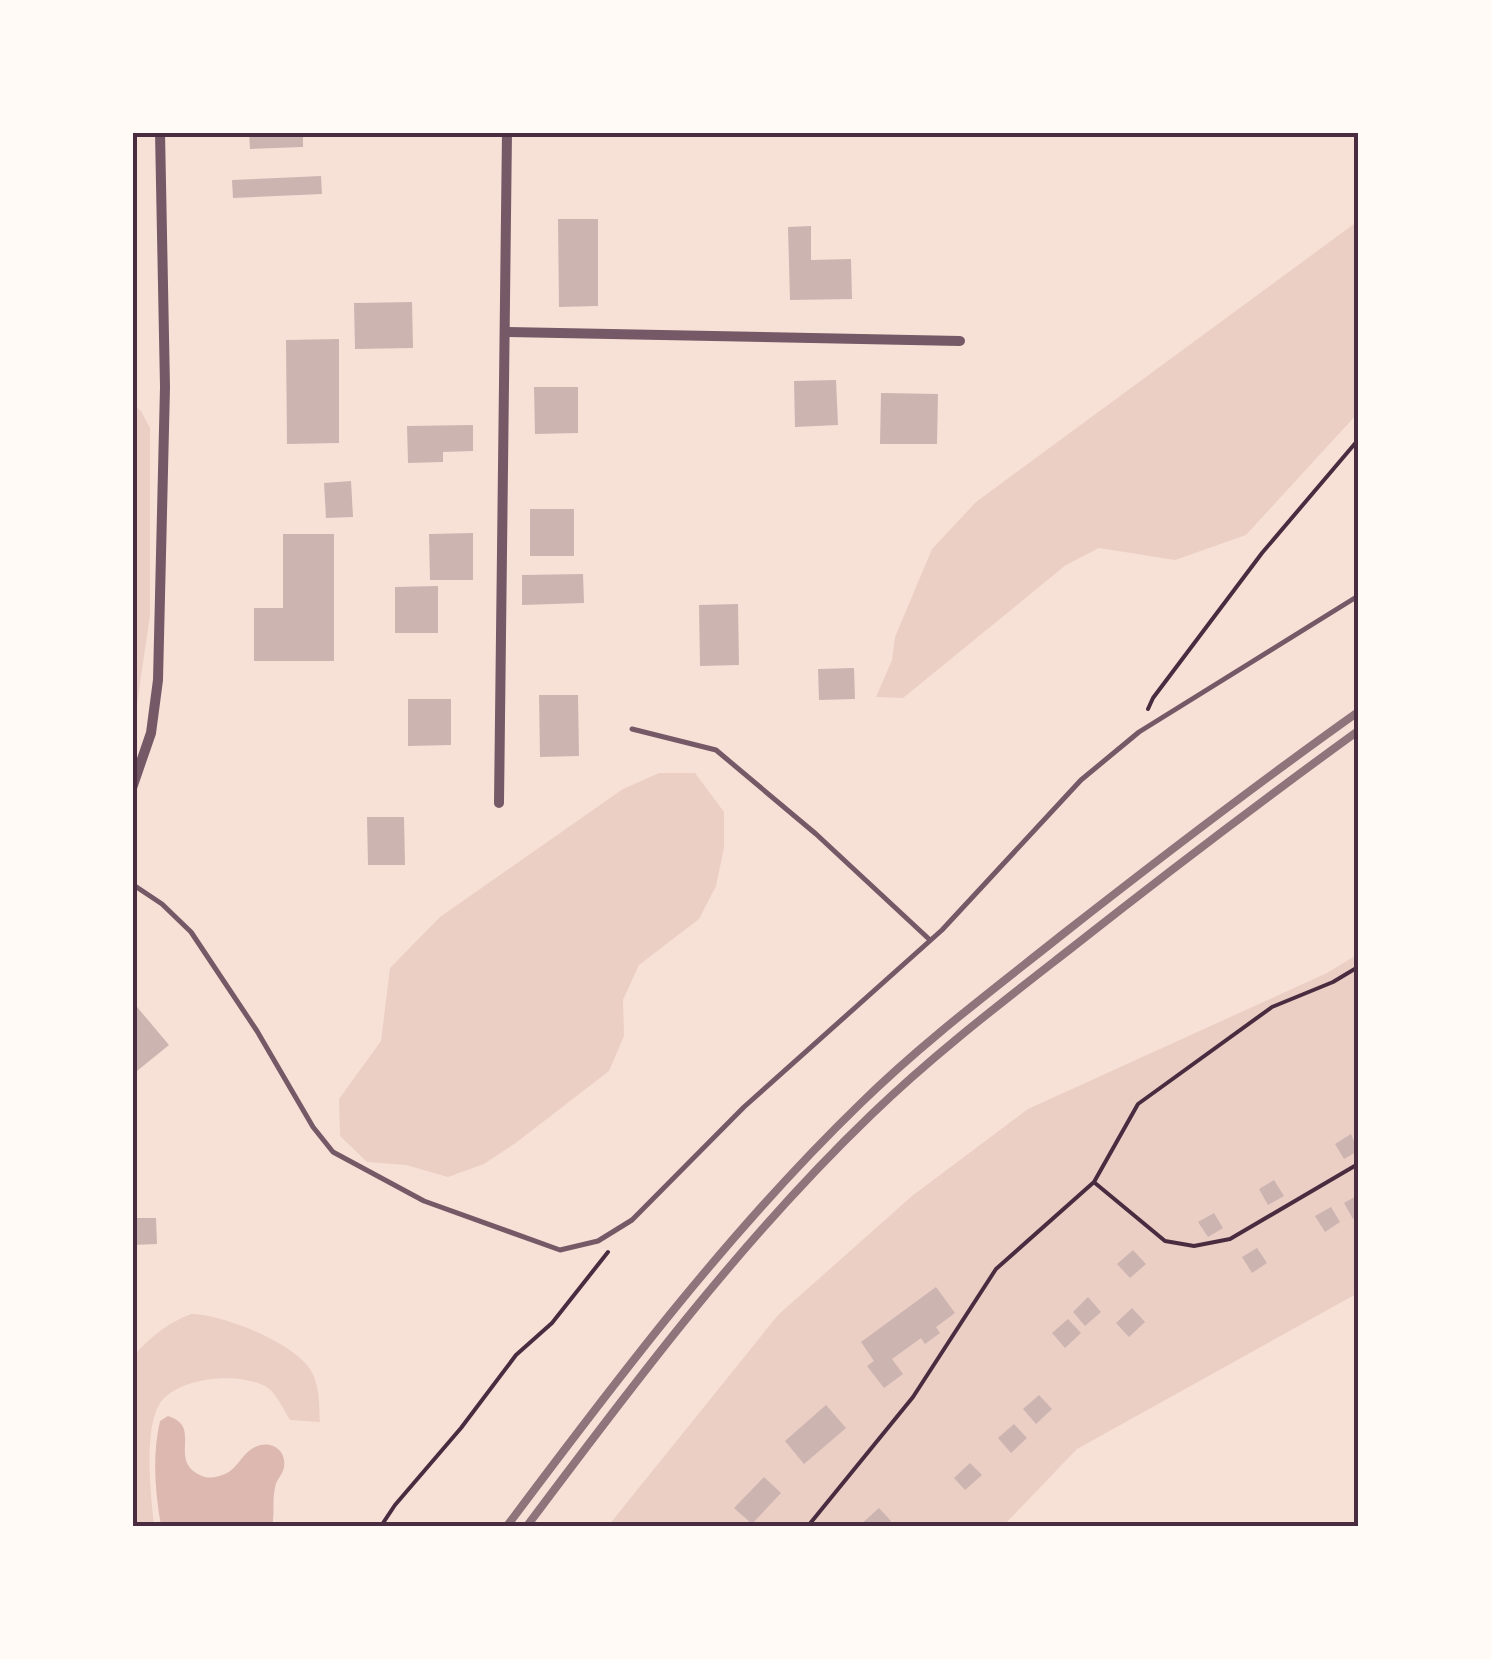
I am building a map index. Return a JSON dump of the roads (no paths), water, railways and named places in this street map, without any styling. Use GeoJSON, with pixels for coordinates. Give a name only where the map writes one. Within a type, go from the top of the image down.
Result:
{"type":"FeatureCollection","features":[{"type":"Feature","properties":{"kind":"street"},"geometry":{"type":"LineString","coordinates":[[132,788],[150,734],[158,680],[166,387],[160,132]]}},
{"type":"Feature","properties":{"kind":"street"},"geometry":{"type":"LineString","coordinates":[[500,803],[507,132]]}},
{"type":"Feature","properties":{"kind":"street"},"geometry":{"type":"LineString","coordinates":[[505,332],[960,341]]}},
{"type":"Feature","properties":{"kind":"lane"},"geometry":{"type":"LineString","coordinates":[[132,884],[162,904],[191,932],[257,1031],[313,1128],[333,1152],[424,1201],[560,1250],[598,1241],[632,1220],[744,1106],[930,940],[1081,780],[1139,732],[1358,596]]}},
{"type":"Feature","properties":{"kind":"lane"},"geometry":{"type":"LineString","coordinates":[[632,729],[716,750],[816,834],[930,940]]}},
{"type":"Feature","properties":{"kind":"railway"},"geometry":{"type":"LineString","coordinates":[[507,1526],[719,1255],[811,1153],[884,1081],[1063,934],[1358,712]]}},
{"type":"Feature","properties":{"kind":"railway"},"geometry":{"type":"LineString","coordinates":[[527,1526],[734,1262],[871,1115],[1018,990],[1358,731]]}}]}
